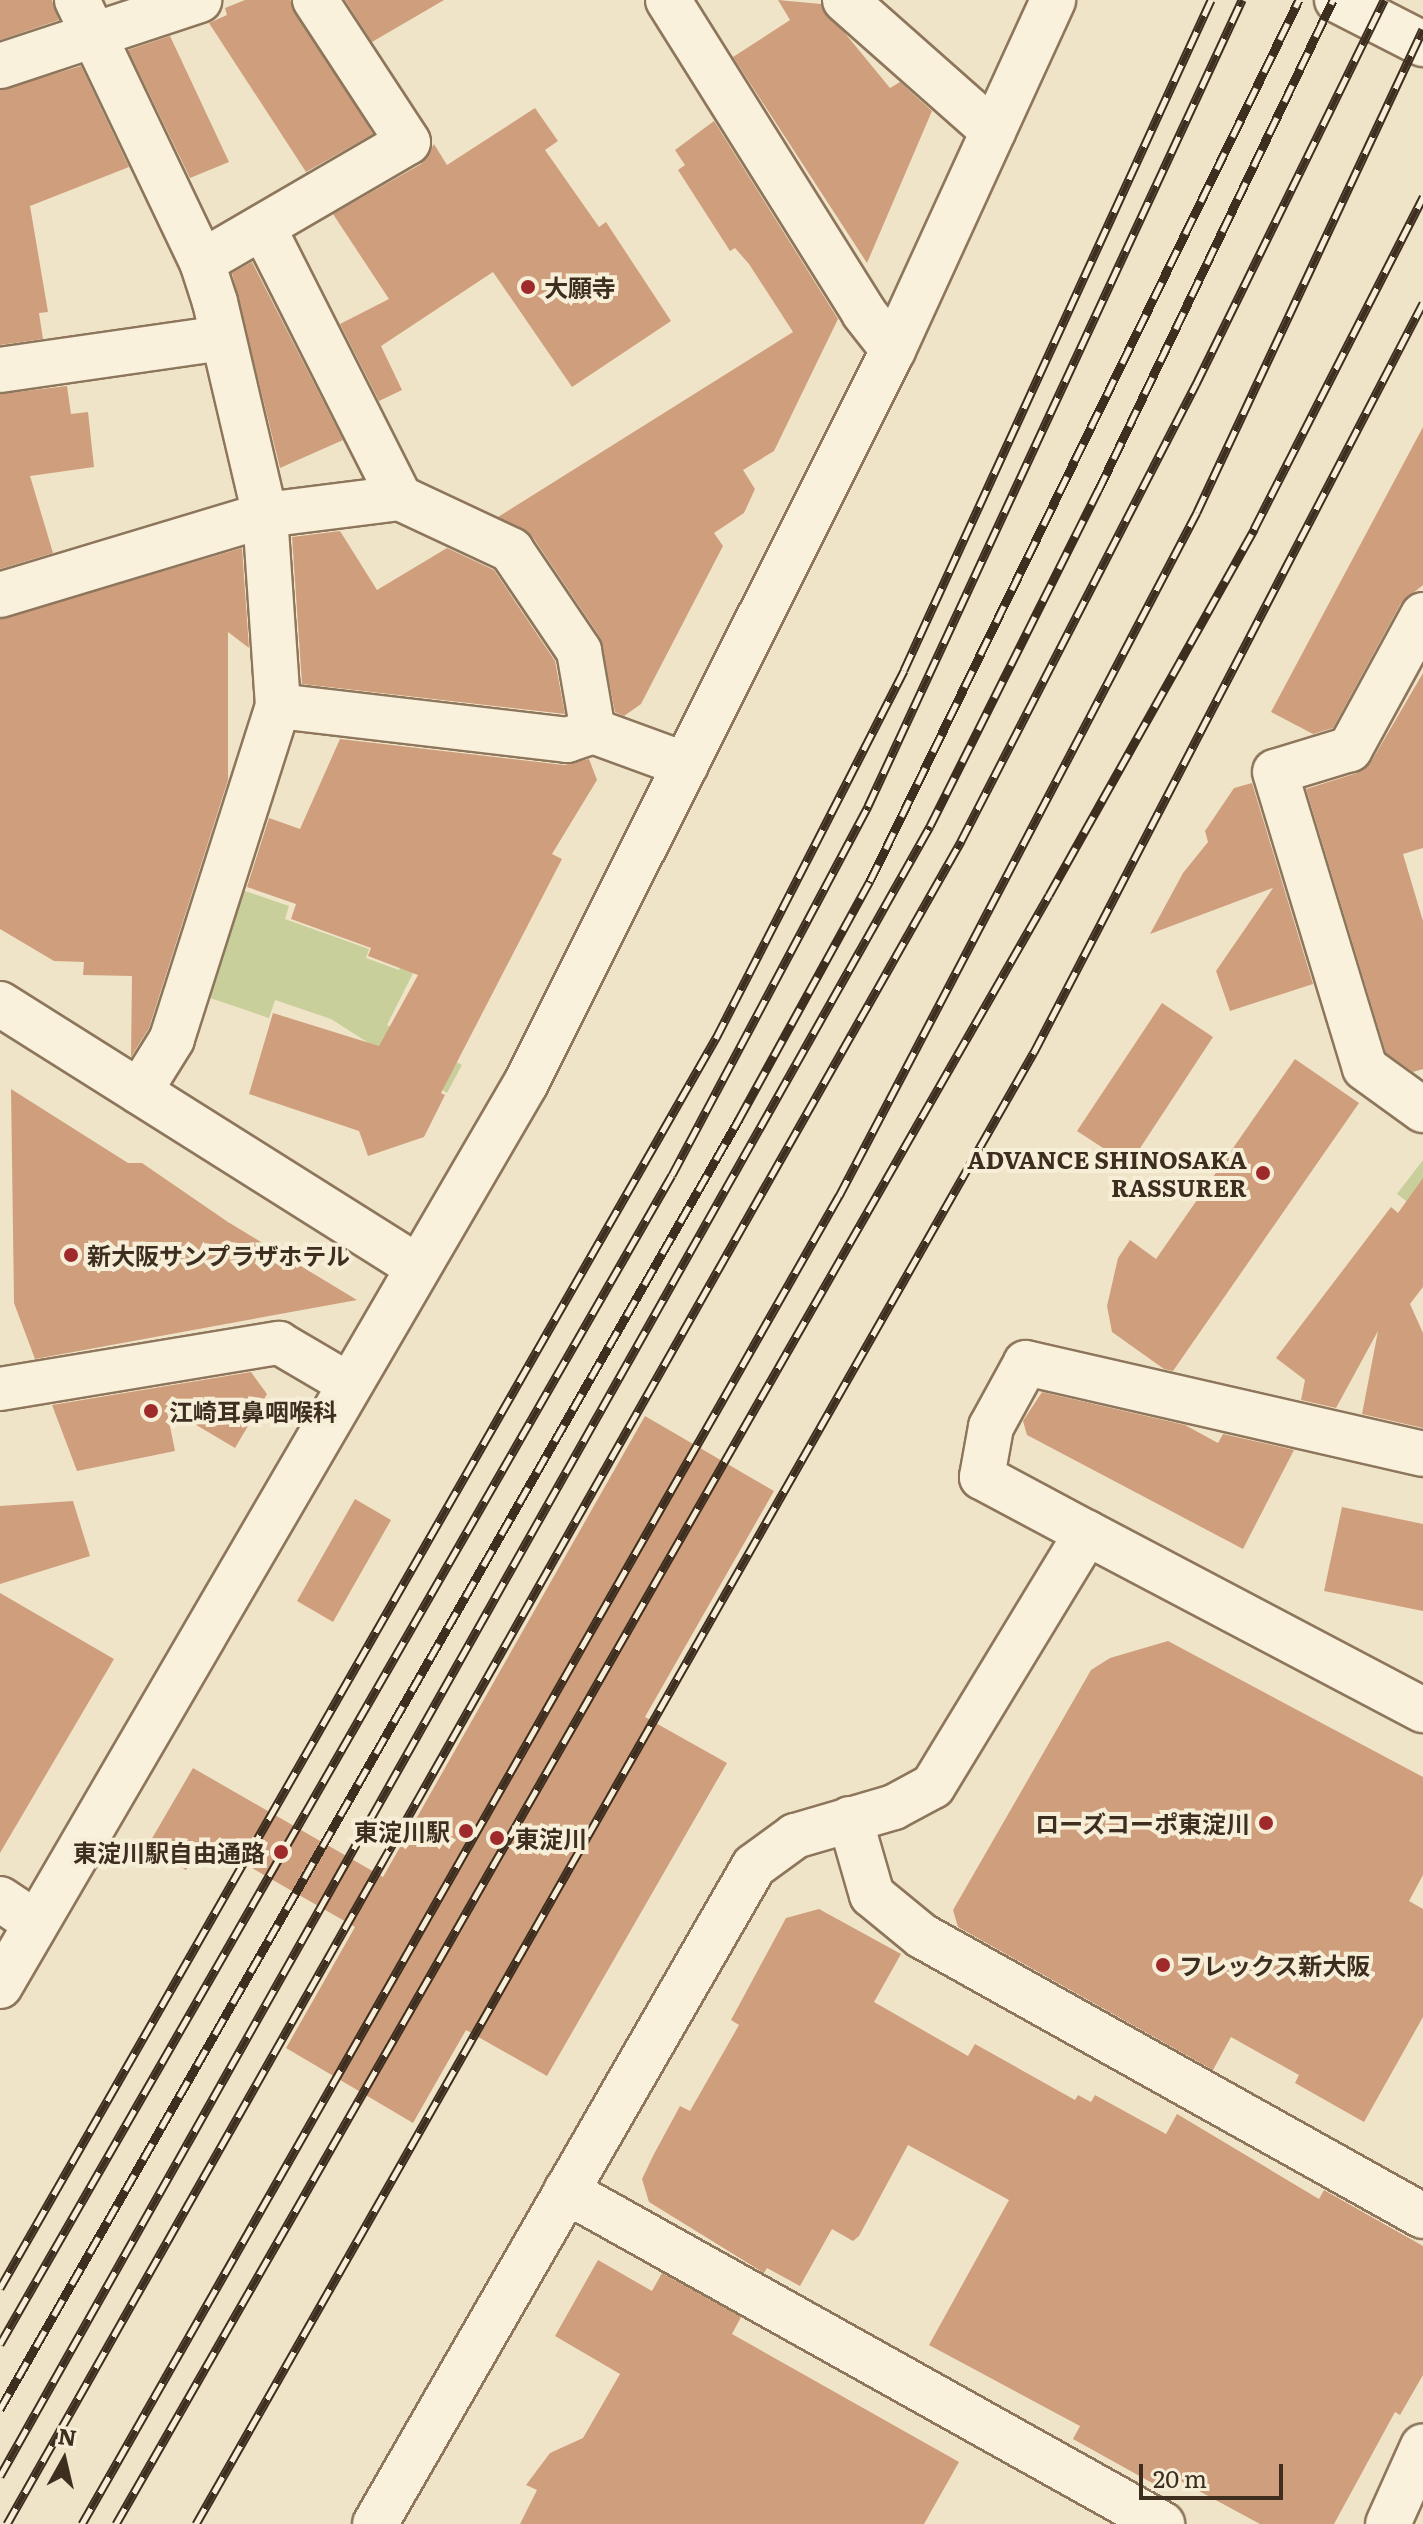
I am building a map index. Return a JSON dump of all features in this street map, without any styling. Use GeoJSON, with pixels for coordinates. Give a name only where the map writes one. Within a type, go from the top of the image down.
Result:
{"type":"FeatureCollection","features":[{"type":"Feature","properties":{"kind":"street"},"geometry":{"type":"LineString","coordinates":[[0,66],[87,18],[199,0]]}},
{"type":"Feature","properties":{"kind":"street"},"geometry":{"type":"LineString","coordinates":[[202,262],[408,142],[315,0]]}},
{"type":"Feature","properties":{"kind":"street"},"geometry":{"type":"LineString","coordinates":[[668,0],[864,313],[893,350]]}},
{"type":"Feature","properties":{"kind":"street"},"geometry":{"type":"LineString","coordinates":[[845,0],[993,131]]}},
{"type":"Feature","properties":{"kind":"street"},"geometry":{"type":"LineString","coordinates":[[0,1986],[416,1266],[526,1083],[893,350],[1053,0]]}},
{"type":"Feature","properties":{"kind":"street"},"geometry":{"type":"LineString","coordinates":[[1337,0],[1423,44]]}},
{"type":"Feature","properties":{"kind":"street"},"geometry":{"type":"LineString","coordinates":[[87,18],[202,262],[265,515],[278,706],[172,1039],[139,1092]]}},
{"type":"Feature","properties":{"kind":"street"},"geometry":{"type":"LineString","coordinates":[[263,227],[400,498]]}},
{"type":"Feature","properties":{"kind":"street"},"geometry":{"type":"LineString","coordinates":[[0,370],[222,338]]}},
{"type":"Feature","properties":{"kind":"street"},"geometry":{"type":"LineString","coordinates":[[0,595],[265,515],[400,498],[511,550],[579,651],[593,731]]}},
{"type":"Feature","properties":{"kind":"street"},"geometry":{"type":"LineString","coordinates":[[1423,615],[1350,749],[1275,772],[1365,1068],[1423,1110]]}},
{"type":"Feature","properties":{"kind":"street"},"geometry":{"type":"LineString","coordinates":[[278,706],[567,740],[593,731],[686,765]]}},
{"type":"Feature","properties":{"kind":"street"},"geometry":{"type":"LineString","coordinates":[[0,1004],[416,1266]]}},
{"type":"Feature","properties":{"kind":"street"},"geometry":{"type":"LineString","coordinates":[[0,1389],[279,1343],[349,1384]]}},
{"type":"Feature","properties":{"kind":"street"},"geometry":{"type":"LineString","coordinates":[[1423,1454],[1026,1363],[991,1427],[982,1477],[1423,1710]]}},
{"type":"Feature","properties":{"kind":"street"},"geometry":{"type":"LineString","coordinates":[[375,2524],[754,1866],[795,1836],[914,1797],[945,1772],[1087,1533]]}},
{"type":"Feature","properties":{"kind":"street"},"geometry":{"type":"LineString","coordinates":[[850,1819],[872,1895],[922,1936],[1423,2216]]}},
{"type":"Feature","properties":{"kind":"street"},"geometry":{"type":"LineString","coordinates":[[0,1899],[36,1923]]}},
{"type":"Feature","properties":{"kind":"street"},"geometry":{"type":"LineString","coordinates":[[566,2191],[1162,2524]]}},
{"type":"Feature","properties":{"kind":"street"},"geometry":{"type":"LineString","coordinates":[[1388,2524],[1423,2446]]}},
{"type":"Feature","properties":{"kind":"green space"},"geometry":{"type":"Polygon","coordinates":[[[239,889],[289,906],[285,919],[369,949],[366,958],[399,970],[430,889],[454,892],[387,1025],[462,1065],[447,1093],[331,1019],[275,1000],[269,1018],[204,996],[239,889]]]}},
{"type":"Feature","properties":{"kind":"green space"},"geometry":{"type":"Polygon","coordinates":[[[1423,1160],[1423,1214],[1397,1194],[1423,1160]]]}},
{"type":"Feature","properties":{"kind":"building"},"geometry":{"type":"Polygon","coordinates":[[[0,0],[52,0],[59,20],[0,40],[0,0]]]}},
{"type":"Feature","properties":{"kind":"building"},"geometry":{"type":"Polygon","coordinates":[[[245,0],[290,0],[373,134],[306,172],[209,23],[227,15],[225,8],[245,0]]]}},
{"type":"Feature","properties":{"kind":"building"},"geometry":{"type":"Polygon","coordinates":[[[345,0],[444,0],[372,42],[345,0]]]}},
{"type":"Feature","properties":{"kind":"building"},"geometry":{"type":"Polygon","coordinates":[[[778,0],[821,4],[890,88],[900,82],[932,111],[867,263],[733,57],[790,20],[778,0]]]}},
{"type":"Feature","properties":{"kind":"building"},"geometry":{"type":"Polygon","coordinates":[[[170,36],[229,162],[190,178],[128,50],[170,36]]]}},
{"type":"Feature","properties":{"kind":"building"},"geometry":{"type":"Polygon","coordinates":[[[81,66],[129,167],[30,206],[48,312],[39,313],[43,339],[0,345],[0,90],[81,66]]]}},
{"type":"Feature","properties":{"kind":"building"},"geometry":{"type":"Polygon","coordinates":[[[535,108],[558,141],[545,150],[599,227],[606,222],[671,321],[572,387],[493,272],[381,346],[402,390],[379,401],[340,324],[389,299],[333,214],[421,164],[434,144],[447,165],[535,108]]]}},
{"type":"Feature","properties":{"kind":"building"},"geometry":{"type":"Polygon","coordinates":[[[714,121],[838,319],[774,451],[743,470],[755,489],[744,513],[714,533],[723,546],[641,704],[624,716],[615,712],[600,637],[532,536],[498,517],[793,332],[749,264],[735,248],[730,251],[678,170],[685,165],[675,150],[714,121]]]}},
{"type":"Feature","properties":{"kind":"building"},"geometry":{"type":"Polygon","coordinates":[[[252,262],[343,440],[280,468],[232,273],[252,262]]]}},
{"type":"Feature","properties":{"kind":"building"},"geometry":{"type":"Polygon","coordinates":[[[67,386],[71,414],[88,412],[94,467],[30,476],[53,553],[0,569],[0,394],[67,386]]]}},
{"type":"Feature","properties":{"kind":"building"},"geometry":{"type":"Polygon","coordinates":[[[1423,427],[1423,585],[1401,603],[1333,728],[1313,734],[1271,712],[1423,427]]]}},
{"type":"Feature","properties":{"kind":"building"},"geometry":{"type":"Polygon","coordinates":[[[340,531],[377,590],[447,548],[494,570],[555,661],[565,714],[302,684],[292,537],[340,531]]]}},
{"type":"Feature","properties":{"kind":"building"},"geometry":{"type":"Polygon","coordinates":[[[242,548],[249,648],[228,632],[228,780],[149,1028],[131,1057],[132,976],[83,975],[84,962],[54,961],[0,929],[0,619],[242,548]]]}},
{"type":"Feature","properties":{"kind":"building"},"geometry":{"type":"Polygon","coordinates":[[[1423,673],[1423,848],[1403,854],[1423,921],[1423,1069],[1413,1072],[1386,1053],[1306,789],[1357,773],[1371,762],[1423,673]]]}},
{"type":"Feature","properties":{"kind":"building"},"geometry":{"type":"Polygon","coordinates":[[[340,739],[564,765],[589,759],[597,780],[552,854],[562,859],[441,1093],[445,1095],[424,1137],[368,1156],[359,1131],[249,1094],[273,1013],[379,1046],[418,975],[368,956],[371,948],[291,919],[296,904],[247,887],[269,818],[300,829],[340,739]]]}},
{"type":"Feature","properties":{"kind":"building"},"geometry":{"type":"Polygon","coordinates":[[[1252,783],[1313,984],[1230,1011],[1216,971],[1273,888],[1150,934],[1183,873],[1208,842],[1205,831],[1234,788],[1252,783]]]}},
{"type":"Feature","properties":{"kind":"building"},"geometry":{"type":"Polygon","coordinates":[[[1162,1003],[1213,1037],[1129,1165],[1077,1131],[1162,1003]]]}},
{"type":"Feature","properties":{"kind":"building","name":"ADVANCE SHINOSAKA RASSURER"},"geometry":{"type":"Polygon","coordinates":[[[1295,1059],[1359,1103],[1173,1371],[1164,1369],[1112,1332],[1107,1306],[1118,1258],[1130,1240],[1156,1259],[1295,1059]]]}},
{"type":"Feature","properties":{"kind":"building"},"geometry":{"type":"Polygon","coordinates":[[[11,1089],[128,1163],[142,1163],[228,1222],[357,1300],[35,1359],[14,1303],[11,1089]]]}},
{"type":"Feature","properties":{"kind":"building"},"geometry":{"type":"Polygon","coordinates":[[[1423,1178],[1423,1287],[1410,1304],[1423,1333],[1423,1428],[1362,1414],[1378,1331],[1336,1408],[1301,1400],[1305,1380],[1276,1358],[1391,1207],[1398,1213],[1423,1178]]]}},
{"type":"Feature","properties":{"kind":"building"},"geometry":{"type":"Polygon","coordinates":[[[251,1372],[267,1394],[235,1448],[166,1407],[175,1451],[77,1471],[52,1405],[251,1372]]]}},
{"type":"Feature","properties":{"kind":"building"},"geometry":{"type":"Polygon","coordinates":[[[1042,1392],[1185,1425],[1218,1443],[1223,1434],[1294,1450],[1243,1549],[1027,1435],[1023,1421],[1042,1392]]]}},
{"type":"Feature","properties":{"kind":"building"},"geometry":{"type":"Polygon","coordinates":[[[645,1416],[774,1491],[645,1717],[727,1763],[547,2076],[466,2030],[413,2123],[286,2048],[355,1927],[203,1840],[186,1870],[147,1847],[193,1768],[383,1877],[645,1416]]]}},
{"type":"Feature","properties":{"kind":"building"},"geometry":{"type":"Polygon","coordinates":[[[355,1499],[391,1520],[333,1622],[297,1601],[355,1499]]]}},
{"type":"Feature","properties":{"kind":"building"},"geometry":{"type":"Polygon","coordinates":[[[73,1501],[90,1556],[0,1584],[0,1506],[73,1501]]]}},
{"type":"Feature","properties":{"kind":"building"},"geometry":{"type":"Polygon","coordinates":[[[1342,1507],[1423,1524],[1423,1611],[1324,1591],[1342,1507]]]}},
{"type":"Feature","properties":{"kind":"building"},"geometry":{"type":"Polygon","coordinates":[[[0,1593],[114,1659],[0,1853],[0,1593]]]}},
{"type":"Feature","properties":{"kind":"building"},"geometry":{"type":"Polygon","coordinates":[[[1168,1641],[1423,1777],[1423,1875],[1409,1901],[1423,1909],[1423,2017],[1364,2122],[1295,2083],[1299,2075],[1231,2037],[1213,2070],[958,1927],[953,1910],[1091,1670],[1110,1658],[1168,1641]]]}},
{"type":"Feature","properties":{"kind":"building"},"geometry":{"type":"Polygon","coordinates":[[[819,1909],[901,1954],[874,2002],[968,2056],[975,2044],[1075,2100],[1078,2095],[1091,2102],[1095,2095],[1166,2134],[1177,2114],[1319,2199],[1324,2190],[1423,2246],[1423,2375],[1400,2415],[1395,2412],[1334,2524],[1260,2524],[1162,2471],[1154,2484],[1073,2439],[1080,2426],[929,2345],[1009,2200],[908,2145],[859,2236],[853,2241],[832,2229],[800,2286],[767,2268],[764,2273],[649,2202],[642,2179],[654,2154],[680,2106],[690,2111],[739,2025],[731,2020],[786,1918],[819,1909]]]}},
{"type":"Feature","properties":{"kind":"building"},"geometry":{"type":"Polygon","coordinates":[[[598,2260],[652,2291],[662,2273],[741,2317],[732,2334],[959,2462],[924,2524],[520,2524],[537,2490],[526,2485],[550,2453],[583,2438],[620,2374],[555,2336],[598,2260]]]}},
{"type":"Feature","properties":{"kind":"railway"},"geometry":{"type":"LineString","coordinates":[[0,2288],[716,1038],[904,670],[1211,0]]}},
{"type":"Feature","properties":{"kind":"railway"},"geometry":{"type":"LineString","coordinates":[[0,2344],[672,1175],[868,806],[1242,0]]}},
{"type":"Feature","properties":{"kind":"railway"},"geometry":{"type":"LineString","coordinates":[[0,2409],[739,1119],[870,881],[1299,0]]}},
{"type":"Feature","properties":{"kind":"railway"},"geometry":{"type":"LineString","coordinates":[[0,2476],[930,826],[1098,491],[1333,0]]}},
{"type":"Feature","properties":{"kind":"railway"},"geometry":{"type":"LineString","coordinates":[[7,2524],[961,841],[1196,384],[1384,0]]}},
{"type":"Feature","properties":{"kind":"railway"},"geometry":{"type":"LineString","coordinates":[[82,2524],[839,1196],[1197,512],[1423,29]]}},
{"type":"Feature","properties":{"kind":"railway"},"geometry":{"type":"LineString","coordinates":[[116,2524],[1049,895],[1254,529],[1423,197]]}},
{"type":"Feature","properties":{"kind":"railway"},"geometry":{"type":"LineString","coordinates":[[196,2524],[1034,1052],[1423,303]]}},
{"type":"Feature","properties":{"kind":"place","name":"大願寺"},"geometry":{"type":"Point","coordinates":[528,287]}},
{"type":"Feature","properties":{"kind":"place","name":"ADVANCE SHINOSAKA RASSURER"},"geometry":{"type":"Point","coordinates":[1263,1173]}},
{"type":"Feature","properties":{"kind":"place","name":"新大阪サンプラザホテル"},"geometry":{"type":"Point","coordinates":[71,1255]}},
{"type":"Feature","properties":{"kind":"place","name":"江崎耳鼻咽喉科"},"geometry":{"type":"Point","coordinates":[151,1411]}},
{"type":"Feature","properties":{"kind":"place","name":"ローズコーポ東淀川"},"geometry":{"type":"Point","coordinates":[1266,1823]}},
{"type":"Feature","properties":{"kind":"place","name":"東淀川駅"},"geometry":{"type":"Point","coordinates":[466,1831]}},
{"type":"Feature","properties":{"kind":"place","name":"東淀川"},"geometry":{"type":"Point","coordinates":[497,1838]}},
{"type":"Feature","properties":{"kind":"place","name":"東淀川駅自由通路"},"geometry":{"type":"Point","coordinates":[281,1852]}},
{"type":"Feature","properties":{"kind":"place","name":"フレックス新大阪"},"geometry":{"type":"Point","coordinates":[1163,1965]}}]}
